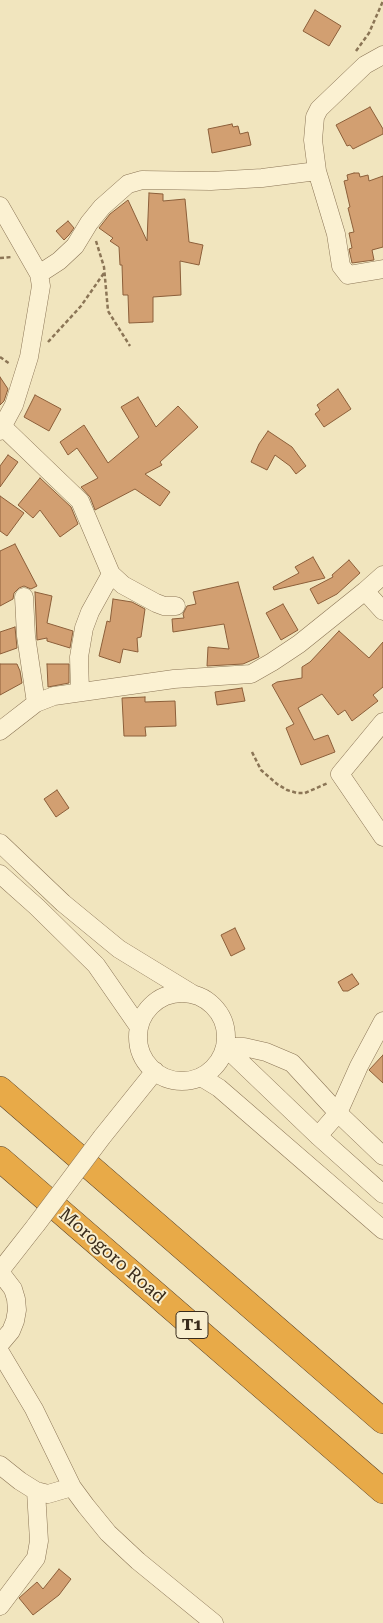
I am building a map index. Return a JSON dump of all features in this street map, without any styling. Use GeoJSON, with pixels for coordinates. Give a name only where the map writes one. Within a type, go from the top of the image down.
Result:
{"type":"FeatureCollection","features":[{"type":"Feature","properties":{"kind":"highway"},"geometry":{"type":"LineString","coordinates":[[0,1089],[383,1420]]}},
{"type":"Feature","properties":{"kind":"highway","name":"Morogoro Road"},"geometry":{"type":"LineString","coordinates":[[0,1159],[383,1491]]}},
{"type":"Feature","properties":{"kind":"street"},"geometry":{"type":"LineString","coordinates":[[383,55],[365,65],[319,109],[315,117],[313,140],[317,171],[336,234],[341,266],[348,275],[383,269]]}},
{"type":"Feature","properties":{"kind":"street"},"geometry":{"type":"LineString","coordinates":[[39,274],[75,246],[89,223],[102,207],[134,181],[159,179],[211,181],[262,178],[317,171]]}},
{"type":"Feature","properties":{"kind":"street"},"geometry":{"type":"LineString","coordinates":[[0,206],[39,274],[41,286],[28,361],[14,405],[1,429],[80,502],[111,574],[123,585],[156,603],[164,606],[176,606]]}},
{"type":"Feature","properties":{"kind":"street"},"geometry":{"type":"LineString","coordinates":[[80,692],[79,657],[84,628],[90,612],[111,574]]}},
{"type":"Feature","properties":{"kind":"street"},"geometry":{"type":"LineString","coordinates":[[0,731],[36,703],[54,696],[174,679],[250,674],[299,644],[383,575]]}},
{"type":"Feature","properties":{"kind":"street"},"geometry":{"type":"LineString","coordinates":[[365,591],[383,611]]}},
{"type":"Feature","properties":{"kind":"street"},"geometry":{"type":"LineString","coordinates":[[24,598],[26,636],[36,703]]}},
{"type":"Feature","properties":{"kind":"street"},"geometry":{"type":"LineString","coordinates":[[383,722],[341,771],[341,777],[383,837]]}},
{"type":"Feature","properties":{"kind":"street"},"geometry":{"type":"LineString","coordinates":[[0,843],[63,903],[118,949],[191,994],[209,1002],[216,1009],[225,1027],[225,1046],[216,1064],[201,1076],[192,1080],[172,1080],[155,1071],[148,1064],[139,1047],[139,1027],[147,1009],[154,1002],[172,994],[191,994]]}},
{"type":"Feature","properties":{"kind":"street"},"geometry":{"type":"LineString","coordinates":[[0,874],[37,906],[96,965],[139,1027]]}},
{"type":"Feature","properties":{"kind":"street"},"geometry":{"type":"LineString","coordinates":[[318,1136],[338,1113],[359,1066],[382,1026]]}},
{"type":"Feature","properties":{"kind":"street"},"geometry":{"type":"LineString","coordinates":[[225,1046],[258,1050],[292,1063],[338,1113],[383,1156]]}},
{"type":"Feature","properties":{"kind":"street"},"geometry":{"type":"LineString","coordinates":[[225,1046],[318,1136],[383,1194]]}},
{"type":"Feature","properties":{"kind":"street"},"geometry":{"type":"LineString","coordinates":[[0,1344],[11,1331],[17,1310],[13,1289],[0,1272],[102,1137],[155,1071]]}},
{"type":"Feature","properties":{"kind":"street"},"geometry":{"type":"LineString","coordinates":[[201,1076],[219,1088],[383,1230]]}},
{"type":"Feature","properties":{"kind":"street"},"geometry":{"type":"LineString","coordinates":[[0,1352],[34,1409],[72,1487],[86,1506],[108,1533],[138,1561],[214,1623]]}},
{"type":"Feature","properties":{"kind":"street"},"geometry":{"type":"LineString","coordinates":[[0,1465],[36,1491],[48,1494],[72,1487]]}},
{"type":"Feature","properties":{"kind":"street"},"geometry":{"type":"LineString","coordinates":[[0,1606],[36,1558],[39,1542],[36,1491]]}},
{"type":"Feature","properties":{"kind":"path"},"geometry":{"type":"LineString","coordinates":[[354,54],[369,33],[383,1]]}},
{"type":"Feature","properties":{"kind":"path"},"geometry":{"type":"LineString","coordinates":[[89,223],[100,252],[108,311],[130,346]]}},
{"type":"Feature","properties":{"kind":"path"},"geometry":{"type":"LineString","coordinates":[[28,361],[58,334],[90,294],[104,271]]}},
{"type":"Feature","properties":{"kind":"path"},"geometry":{"type":"LineString","coordinates":[[252,752],[261,770],[287,790],[297,794],[305,793],[341,777]]}},
{"type":"Feature","properties":{"kind":"building"},"geometry":{"type":"Polygon","coordinates":[[[315,10],[341,26],[329,46],[303,31],[315,10]]]}},
{"type":"Feature","properties":{"kind":"building"},"geometry":{"type":"Polygon","coordinates":[[[370,107],[383,129],[383,134],[353,149],[350,145],[347,146],[336,125],[370,107]]]}},
{"type":"Feature","properties":{"kind":"building"},"geometry":{"type":"Polygon","coordinates":[[[232,124],[233,127],[238,126],[240,134],[248,132],[251,145],[212,153],[208,129],[232,124]]]}},
{"type":"Feature","properties":{"kind":"building"},"geometry":{"type":"Polygon","coordinates":[[[359,173],[360,177],[368,175],[369,181],[383,176],[383,247],[372,250],[374,260],[352,263],[349,249],[352,248],[349,233],[354,232],[344,181],[348,180],[347,175],[359,173]]]}},
{"type":"Feature","properties":{"kind":"building"},"geometry":{"type":"Polygon","coordinates":[[[149,193],[163,194],[163,201],[185,199],[189,242],[203,245],[199,265],[180,261],[181,295],[153,297],[153,322],[129,323],[128,295],[123,295],[119,247],[110,241],[113,238],[99,228],[110,214],[128,200],[147,241],[149,193]]]}},
{"type":"Feature","properties":{"kind":"building"},"geometry":{"type":"Polygon","coordinates":[[[68,221],[74,228],[64,240],[56,231],[68,221]]]}},
{"type":"Feature","properties":{"kind":"building"},"geometry":{"type":"Polygon","coordinates":[[[0,377],[8,389],[4,401],[0,405],[0,377]]]}},
{"type":"Feature","properties":{"kind":"building"},"geometry":{"type":"Polygon","coordinates":[[[338,389],[351,409],[324,427],[315,414],[320,410],[317,405],[338,389]]]}},
{"type":"Feature","properties":{"kind":"building"},"geometry":{"type":"Polygon","coordinates":[[[35,395],[61,409],[49,431],[24,417],[35,395]]]}},
{"type":"Feature","properties":{"kind":"building"},"geometry":{"type":"Polygon","coordinates":[[[138,397],[156,427],[178,406],[198,427],[160,462],[162,465],[145,474],[170,492],[160,506],[135,489],[95,510],[90,497],[81,487],[98,478],[77,448],[68,455],[60,442],[84,425],[108,463],[139,437],[121,407],[138,397]]]}},
{"type":"Feature","properties":{"kind":"building"},"geometry":{"type":"Polygon","coordinates":[[[268,431],[292,447],[306,466],[296,474],[290,466],[275,455],[267,470],[251,462],[259,444],[268,431]]]}},
{"type":"Feature","properties":{"kind":"building"},"geometry":{"type":"Polygon","coordinates":[[[8,455],[18,462],[0,487],[0,466],[8,455]]]}},
{"type":"Feature","properties":{"kind":"building"},"geometry":{"type":"Polygon","coordinates":[[[40,478],[71,507],[78,524],[60,537],[40,510],[33,518],[18,505],[40,478]]]}},
{"type":"Feature","properties":{"kind":"building"},"geometry":{"type":"Polygon","coordinates":[[[0,496],[24,513],[7,536],[0,531],[0,496]]]}},
{"type":"Feature","properties":{"kind":"building"},"geometry":{"type":"Polygon","coordinates":[[[15,544],[37,586],[31,589],[24,586],[19,588],[14,593],[13,599],[0,606],[0,551],[15,544]]]}},
{"type":"Feature","properties":{"kind":"building"},"geometry":{"type":"Polygon","coordinates":[[[313,557],[325,578],[274,590],[273,587],[299,573],[295,567],[313,557]]]}},
{"type":"Feature","properties":{"kind":"building"},"geometry":{"type":"Polygon","coordinates":[[[349,560],[360,573],[337,594],[318,604],[310,589],[333,577],[332,575],[349,560]]]}},
{"type":"Feature","properties":{"kind":"building"},"geometry":{"type":"Polygon","coordinates":[[[238,582],[259,657],[243,664],[207,666],[208,647],[229,649],[224,624],[173,632],[172,619],[184,618],[183,614],[187,606],[196,604],[193,592],[238,582]]]}},
{"type":"Feature","properties":{"kind":"building"},"geometry":{"type":"Polygon","coordinates":[[[35,592],[52,596],[47,623],[73,631],[70,648],[47,641],[47,638],[37,640],[35,592]]]}},
{"type":"Feature","properties":{"kind":"building"},"geometry":{"type":"Polygon","coordinates":[[[113,599],[132,602],[145,609],[141,637],[137,638],[138,652],[123,649],[120,663],[99,656],[107,621],[110,622],[113,599]]]}},
{"type":"Feature","properties":{"kind":"building"},"geometry":{"type":"Polygon","coordinates":[[[283,604],[298,630],[281,640],[266,613],[283,604]]]}},
{"type":"Feature","properties":{"kind":"building"},"geometry":{"type":"Polygon","coordinates":[[[15,627],[17,648],[0,654],[0,632],[15,627]]]}},
{"type":"Feature","properties":{"kind":"building"},"geometry":{"type":"Polygon","coordinates":[[[339,631],[369,658],[383,642],[383,687],[373,695],[378,701],[352,721],[345,710],[338,715],[322,694],[298,708],[314,740],[328,735],[335,752],[301,765],[286,728],[294,724],[272,685],[277,682],[302,678],[302,667],[310,662],[339,631]]]}},
{"type":"Feature","properties":{"kind":"building"},"geometry":{"type":"Polygon","coordinates":[[[0,664],[17,664],[22,683],[0,695],[0,664]]]}},
{"type":"Feature","properties":{"kind":"building"},"geometry":{"type":"Polygon","coordinates":[[[47,664],[69,664],[69,683],[48,687],[47,664]]]}},
{"type":"Feature","properties":{"kind":"building"},"geometry":{"type":"Polygon","coordinates":[[[242,688],[245,701],[217,705],[215,692],[242,688]]]}},
{"type":"Feature","properties":{"kind":"building"},"geometry":{"type":"Polygon","coordinates":[[[145,697],[145,702],[175,701],[176,726],[145,727],[146,736],[124,736],[122,698],[145,697]]]}},
{"type":"Feature","properties":{"kind":"building"},"geometry":{"type":"Polygon","coordinates":[[[57,790],[69,808],[56,817],[44,799],[57,790]]]}},
{"type":"Feature","properties":{"kind":"building"},"geometry":{"type":"Polygon","coordinates":[[[235,928],[245,949],[231,956],[221,935],[235,928]]]}},
{"type":"Feature","properties":{"kind":"building"},"geometry":{"type":"Polygon","coordinates":[[[352,974],[359,984],[348,991],[343,991],[338,982],[352,974]]]}},
{"type":"Feature","properties":{"kind":"building"},"geometry":{"type":"Polygon","coordinates":[[[383,1055],[383,1083],[369,1070],[383,1055]]]}},
{"type":"Feature","properties":{"kind":"building"},"geometry":{"type":"Polygon","coordinates":[[[59,1569],[71,1579],[59,1595],[33,1615],[19,1598],[37,1582],[43,1589],[59,1569]]]}}]}
